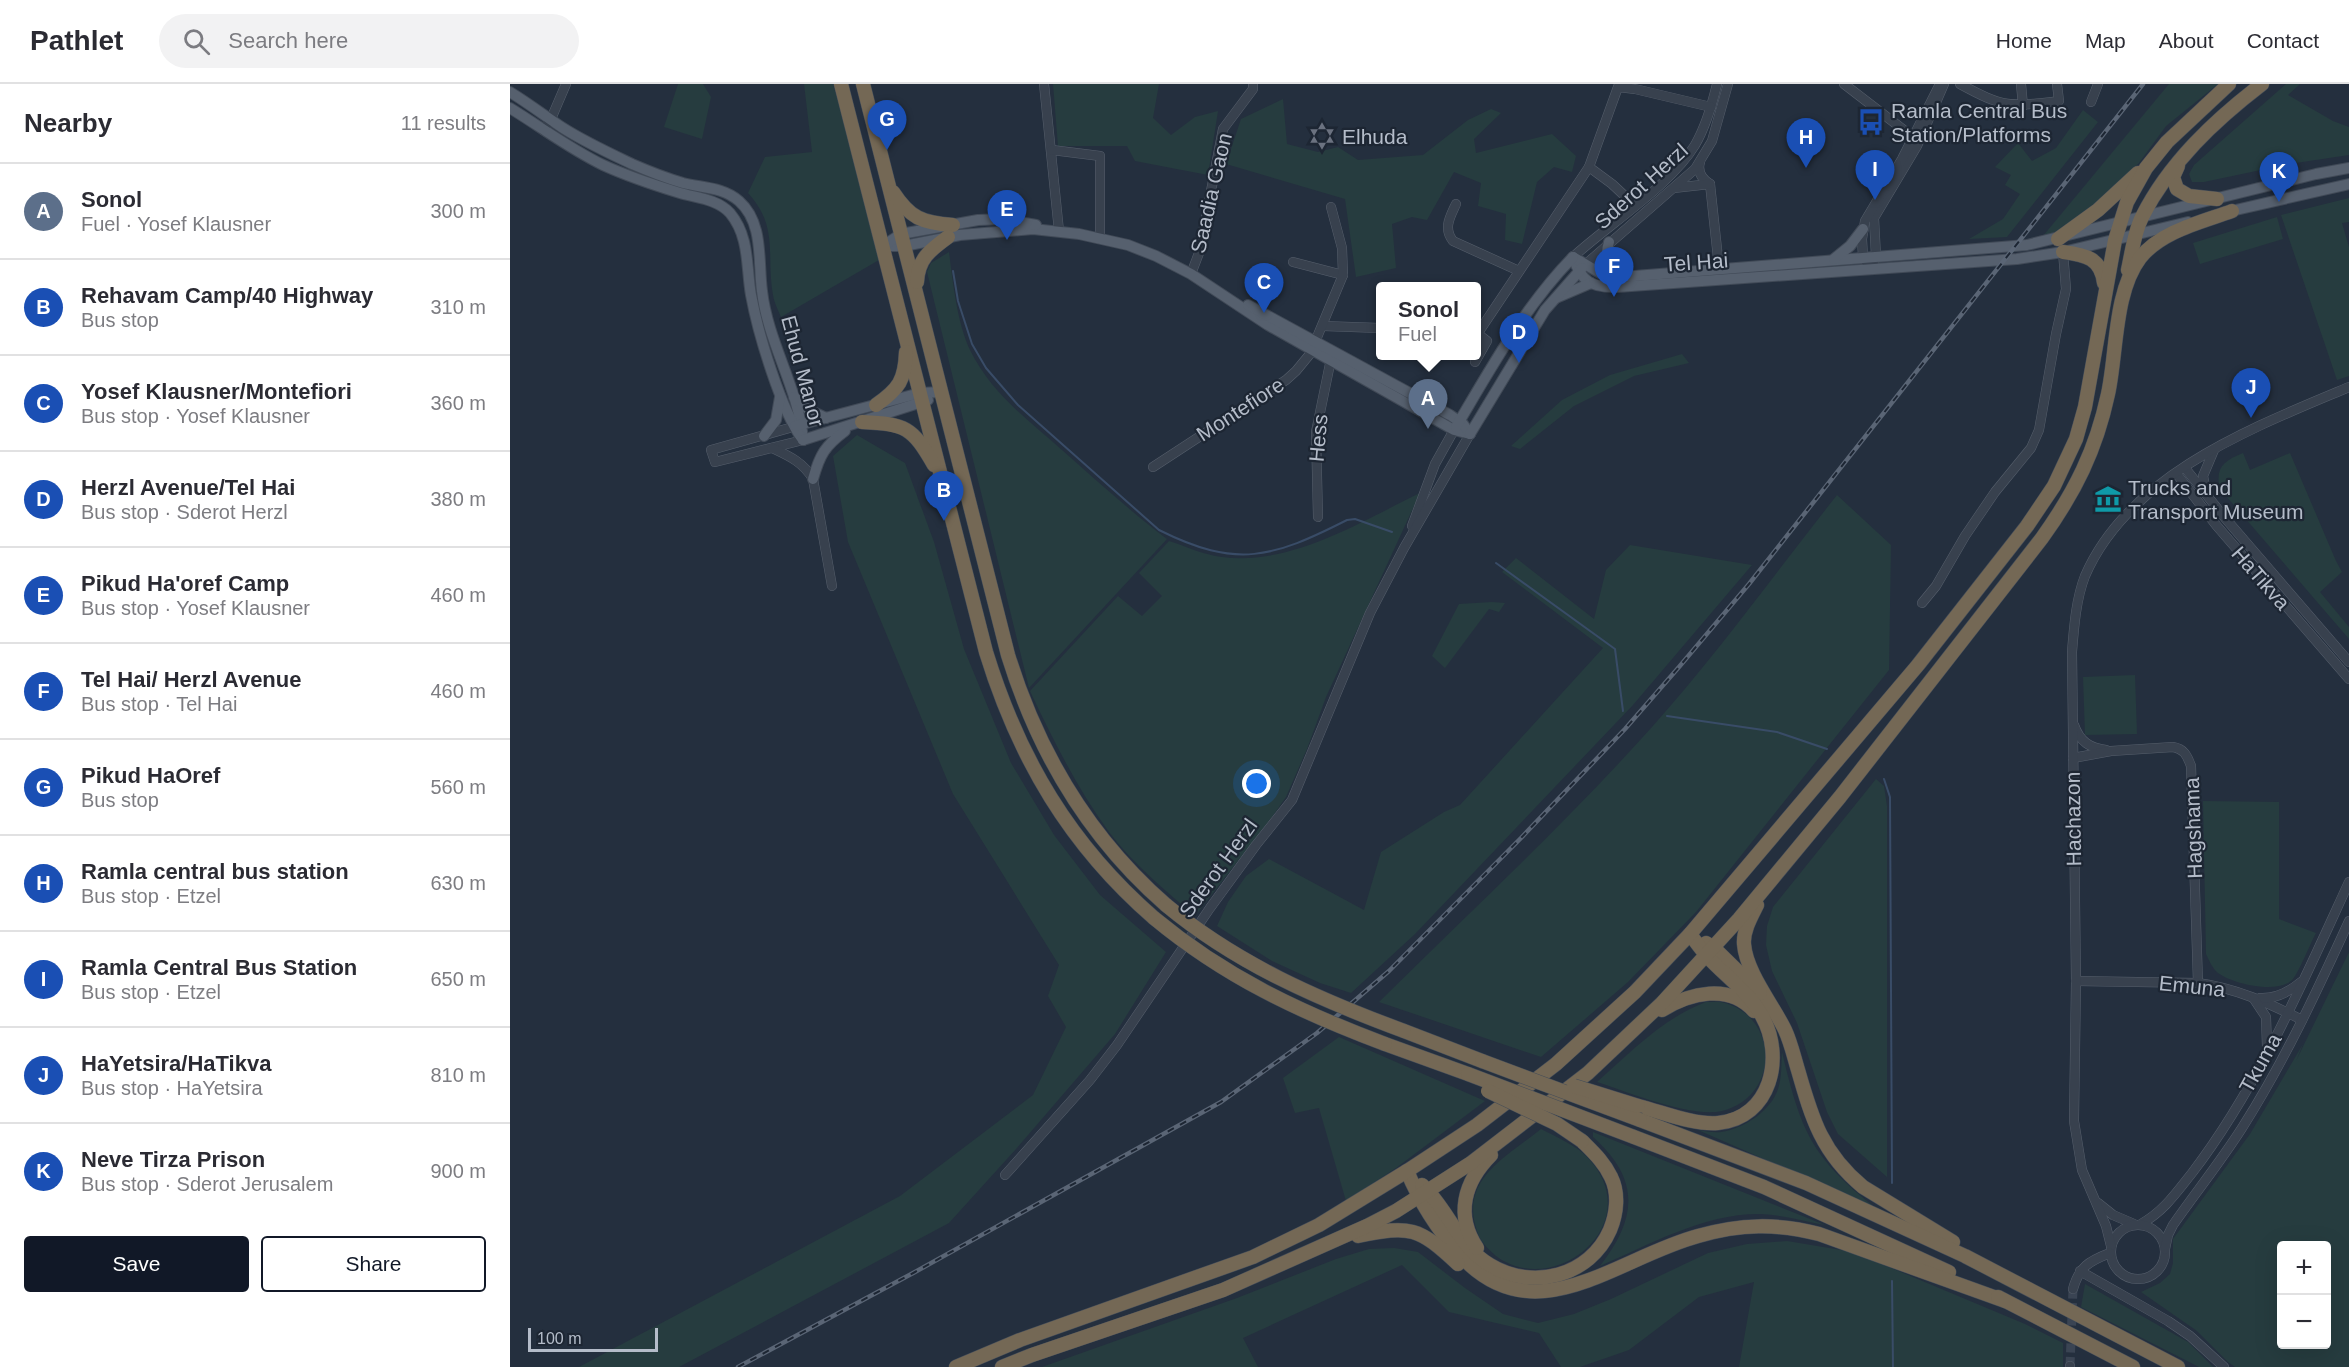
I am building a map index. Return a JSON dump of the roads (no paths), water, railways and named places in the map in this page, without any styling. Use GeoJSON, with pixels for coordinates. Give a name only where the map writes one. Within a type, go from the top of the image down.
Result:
{"type":"FeatureCollection","features":[{"type":"Feature","properties":{"kind":"highway"},"geometry":{"type":"LineString","coordinates":[[841,84],[986,652],[1004,707],[1025,754],[1051,798],[1086,847],[1124,890],[1154,918],[1211,961],[1274,998],[1466,1077],[1634,1137],[1820,1211],[2005,1301],[2133,1367]]}},
{"type":"Feature","properties":{"kind":"highway"},"geometry":{"type":"LineString","coordinates":[[863,84],[1008,656],[1022,698],[1055,769],[1084,814],[1117,856],[1166,905],[1221,946],[1282,982],[1328,1002],[1806,1183],[1965,1256],[2178,1367]]}},
{"type":"Feature","properties":{"kind":"highway"},"geometry":{"type":"LineString","coordinates":[[2058,238],[2073,230],[2112,199],[2229,84]]}},
{"type":"Feature","properties":{"kind":"highway"},"geometry":{"type":"LineString","coordinates":[[1002,1367],[1032,1354],[1201,1298],[1369,1225],[1471,1163],[1588,1073],[1645,1021],[1764,890],[1840,797],[2042,538],[2071,496],[2088,461],[2104,412],[2135,234],[2142,217],[2163,182],[2185,153],[2241,100],[2262,84]]}},
{"type":"Feature","properties":{"kind":"highway"},"geometry":{"type":"LineString","coordinates":[[956,1367],[1020,1340],[1253,1257],[1318,1225],[1477,1125],[1556,1064],[1620,1007],[1689,934],[1918,665],[2027,526],[2054,486],[2070,453],[2090,389],[2119,224],[2138,182],[2164,146]]}},
{"type":"Feature","properties":{"kind":"highway"},"geometry":{"type":"LineString","coordinates":[[2185,153],[2174,177],[2177,189],[2189,196],[2217,199]]}},
{"type":"Feature","properties":{"kind":"highway"},"geometry":{"type":"LineString","coordinates":[[889,187],[899,202],[915,218],[950,231],[927,253],[918,269],[921,314]]}},
{"type":"Feature","properties":{"kind":"highway"},"geometry":{"type":"LineString","coordinates":[[2122,302],[2132,272],[2140,258],[2153,245],[2171,234],[2232,210]]}},
{"type":"Feature","properties":{"kind":"highway"},"geometry":{"type":"LineString","coordinates":[[2063,252],[2084,256],[2096,262],[2103,270],[2103,305]]}},
{"type":"Feature","properties":{"kind":"highway"},"geometry":{"type":"LineString","coordinates":[[876,405],[892,394],[902,379],[906,354],[905,334]]}},
{"type":"Feature","properties":{"kind":"highway"},"geometry":{"type":"LineString","coordinates":[[858,424],[889,423],[912,433],[921,443],[942,479]]}},
{"type":"Feature","properties":{"kind":"highway"},"geometry":{"type":"LineString","coordinates":[[1764,890],[1746,929],[1744,947],[1791,1047],[1819,1134],[1832,1156],[1852,1177],[1879,1197],[2046,1299]]}},
{"type":"Feature","properties":{"kind":"highway"},"geometry":{"type":"LineString","coordinates":[[1689,934],[1756,988],[1779,1019]]}},
{"type":"Feature","properties":{"kind":"highway"},"geometry":{"type":"LineString","coordinates":[[1486,1061],[1638,1106],[1706,1123],[1734,1119],[1753,1108],[1766,1092],[1773,1071],[1773,1049],[1767,1026],[1757,1009],[1710,952]]}},
{"type":"Feature","properties":{"kind":"highway"},"geometry":{"type":"LineString","coordinates":[[1645,1021],[1687,997],[1707,993],[1725,995],[1743,1002],[1758,1015],[1773,1049]]}},
{"type":"Feature","properties":{"kind":"highway"},"geometry":{"type":"LineString","coordinates":[[1423,1194],[1470,1249],[1500,1270],[1511,1275],[1533,1278],[1563,1274],[1590,1260],[1606,1239],[1614,1220],[1616,1196],[1614,1186],[1600,1159],[1582,1141],[1557,1124],[1466,1077]]}},
{"type":"Feature","properties":{"kind":"highway"},"geometry":{"type":"LineString","coordinates":[[1500,1270],[1483,1255],[1471,1239],[1465,1220],[1464,1203],[1468,1186],[1479,1168],[1520,1126]]}},
{"type":"Feature","properties":{"kind":"highway"},"geometry":{"type":"LineString","coordinates":[[1407,1171],[1454,1248],[1481,1276],[1506,1288]]}},
{"type":"Feature","properties":{"kind":"highway"},"geometry":{"type":"LineString","coordinates":[[1332,1242],[1384,1230],[1406,1229],[1426,1237],[1478,1279],[1506,1288],[1531,1292],[1558,1290],[1588,1280],[1695,1236],[1727,1229],[1765,1225],[1791,1227],[1826,1236],[2005,1301]]}},
{"type":"Feature","properties":{"kind":"main road","name":"Ehud Manor"},"geometry":{"type":"LineString","coordinates":[[510,92],[581,138],[634,165],[684,183],[723,191],[741,202],[752,219],[758,236],[764,304],[772,336],[792,394],[797,426]]}},
{"type":"Feature","properties":{"kind":"main road","name":"Ehud Manor"},"geometry":{"type":"LineString","coordinates":[[510,108],[604,165],[713,202],[730,213],[743,237],[753,306],[780,394],[803,440]]}},
{"type":"Feature","properties":{"kind":"main road","name":"Tel Hai"},"geometry":{"type":"LineString","coordinates":[[1582,268],[1607,276],[1622,277],[1863,256],[2027,245],[2349,168]]}},
{"type":"Feature","properties":{"kind":"main road","name":"Tel Hai"},"geometry":{"type":"LineString","coordinates":[[1592,283],[1617,287],[1871,268],[1950,265],[2063,252],[2349,184]]}},
{"type":"Feature","properties":{"kind":"main road"},"geometry":{"type":"LineString","coordinates":[[883,246],[950,231],[978,220],[1004,219],[1100,239],[1143,251],[1191,274],[1470,434]]}},
{"type":"Feature","properties":{"kind":"main road"},"geometry":{"type":"LineString","coordinates":[[1833,260],[1850,246],[1863,230]]}},
{"type":"Feature","properties":{"kind":"main road"},"geometry":{"type":"LineString","coordinates":[[1609,242],[1608,261],[1622,277]]}},
{"type":"Feature","properties":{"kind":"main road"},"geometry":{"type":"LineString","coordinates":[[1554,298],[1592,283],[1573,257]]}},
{"type":"Feature","properties":{"kind":"main road","name":"Sderot Herzl"},"geometry":{"type":"LineString","coordinates":[[1457,426],[1492,365],[1524,317],[1573,257]]}},
{"type":"Feature","properties":{"kind":"main road","name":"Sderot Herzl"},"geometry":{"type":"LineString","coordinates":[[1470,434],[1554,298],[1582,268]]}},
{"type":"Feature","properties":{"kind":"main road"},"geometry":{"type":"LineString","coordinates":[[1314,345],[1331,359],[1457,426]]}},
{"type":"Feature","properties":{"kind":"main road"},"geometry":{"type":"LineString","coordinates":[[803,440],[858,424],[941,393]]}},
{"type":"Feature","properties":{"kind":"main road"},"geometry":{"type":"LineString","coordinates":[[764,436],[776,420],[780,394]]}},
{"type":"Feature","properties":{"kind":"main road"},"geometry":{"type":"LineString","coordinates":[[792,394],[809,410],[826,418]]}},
{"type":"Feature","properties":{"kind":"main road"},"geometry":{"type":"LineString","coordinates":[[797,426],[876,405],[922,399]]}},
{"type":"Feature","properties":{"kind":"main road"},"geometry":{"type":"LineString","coordinates":[[813,478],[819,457],[825,448],[858,424]]}},
{"type":"Feature","properties":{"kind":"street"},"geometry":{"type":"LineString","coordinates":[[543,130],[551,119],[566,84]]}},
{"type":"Feature","properties":{"kind":"street"},"geometry":{"type":"LineString","coordinates":[[1044,84],[1059,231]]}},
{"type":"Feature","properties":{"kind":"street","name":"Saadia Gaon"},"geometry":{"type":"LineString","coordinates":[[1191,274],[1199,253],[1223,129],[1253,89],[1253,84]]}},
{"type":"Feature","properties":{"kind":"street","name":"Sderot Herzl"},"geometry":{"type":"LineString","coordinates":[[1573,257],[1684,160],[1701,134],[1718,84]]}},
{"type":"Feature","properties":{"kind":"street","name":"Sderot Herzl"},"geometry":{"type":"LineString","coordinates":[[1582,268],[1609,242],[1674,188],[1700,162],[1712,141],[1728,84]]}},
{"type":"Feature","properties":{"kind":"street"},"geometry":{"type":"LineString","coordinates":[[1844,84],[1915,142]]}},
{"type":"Feature","properties":{"kind":"street"},"geometry":{"type":"LineString","coordinates":[[1871,268],[1876,256],[1874,218],[1915,142],[1942,84]]}},
{"type":"Feature","properties":{"kind":"street"},"geometry":{"type":"LineString","coordinates":[[1960,84],[1991,101],[2023,106],[2059,101],[2057,84]]}},
{"type":"Feature","properties":{"kind":"street"},"geometry":{"type":"LineString","coordinates":[[2022,84],[2023,106]]}},
{"type":"Feature","properties":{"kind":"street"},"geometry":{"type":"LineString","coordinates":[[2091,102],[2098,84]]}},
{"type":"Feature","properties":{"kind":"street"},"geometry":{"type":"LineString","coordinates":[[1481,329],[1588,167],[1618,87],[1636,86],[1711,107]]}},
{"type":"Feature","properties":{"kind":"street"},"geometry":{"type":"LineString","coordinates":[[1871,268],[1863,256],[1863,230],[1869,212],[1915,142]]}},
{"type":"Feature","properties":{"kind":"street"},"geometry":{"type":"LineString","coordinates":[[1052,150],[1100,156],[1100,239]]}},
{"type":"Feature","properties":{"kind":"street"},"geometry":{"type":"LineString","coordinates":[[1700,162],[1699,170],[1702,177],[1710,184],[1718,258]]}},
{"type":"Feature","properties":{"kind":"street"},"geometry":{"type":"LineString","coordinates":[[1588,167],[1627,198]]}},
{"type":"Feature","properties":{"kind":"street"},"geometry":{"type":"LineString","coordinates":[[1674,188],[1710,184]]}},
{"type":"Feature","properties":{"kind":"street"},"geometry":{"type":"LineString","coordinates":[[1456,204],[1447,226],[1448,234],[1453,241],[1519,271]]}},
{"type":"Feature","properties":{"kind":"street"},"geometry":{"type":"LineString","coordinates":[[1293,262],[1343,275],[1342,248],[1331,207]]}},
{"type":"Feature","properties":{"kind":"street"},"geometry":{"type":"LineString","coordinates":[[1922,603],[1936,586],[1965,536],[1995,492],[2031,448],[2039,430],[2055,334],[2066,289],[2063,252]]}},
{"type":"Feature","properties":{"kind":"street","name":"Montefiore"},"geometry":{"type":"LineString","coordinates":[[1153,467],[1286,380],[1296,371],[1314,345],[1343,275]]}},
{"type":"Feature","properties":{"kind":"street"},"geometry":{"type":"LineString","coordinates":[[1323,326],[1376,328]]}},
{"type":"Feature","properties":{"kind":"street"},"geometry":{"type":"LineString","coordinates":[[1481,337],[1487,341],[1481,351]]}},
{"type":"Feature","properties":{"kind":"street","name":"Hess"},"geometry":{"type":"LineString","coordinates":[[1318,517],[1316,432],[1331,359]]}},
{"type":"Feature","properties":{"kind":"street","name":"Hachazon"},"geometry":{"type":"LineString","coordinates":[[2110,1249],[2106,1226],[2082,1170],[2074,1121],[2076,981],[2072,652],[2074,624],[2084,579],[2105,538],[2157,487],[2214,449],[2261,424],[2349,387]]}},
{"type":"Feature","properties":{"kind":"street"},"geometry":{"type":"LineString","coordinates":[[797,426],[711,450],[715,462],[803,440]]}},
{"type":"Feature","properties":{"kind":"street","name":"Sderot Herzl"},"geometry":{"type":"LineString","coordinates":[[1404,548],[1432,472],[1457,426]]}},
{"type":"Feature","properties":{"kind":"street","name":"Sderot Herzl"},"geometry":{"type":"LineString","coordinates":[[1005,1175],[1083,1089],[1110,1054],[1147,1004],[1210,908],[1256,845],[1284,813],[1292,800],[1371,613],[1404,548],[1470,434]]}},
{"type":"Feature","properties":{"kind":"street"},"geometry":{"type":"LineString","coordinates":[[772,448],[807,468],[813,478],[832,586]]}},
{"type":"Feature","properties":{"kind":"street"},"geometry":{"type":"LineString","coordinates":[[2207,496],[2204,476],[2214,449]]}},
{"type":"Feature","properties":{"kind":"street","name":"HaTikva"},"geometry":{"type":"LineString","coordinates":[[2185,468],[2349,662]]}},
{"type":"Feature","properties":{"kind":"street","name":"HaTikva"},"geometry":{"type":"LineString","coordinates":[[2176,474],[2216,525],[2349,679]]}},
{"type":"Feature","properties":{"kind":"street"},"geometry":{"type":"LineString","coordinates":[[2072,718],[2076,731],[2086,744],[2111,751]]}},
{"type":"Feature","properties":{"kind":"street","name":"Hagshama"},"geometry":{"type":"LineString","coordinates":[[2073,758],[2111,751],[2173,747],[2179,748],[2187,756],[2191,766],[2198,983]]}},
{"type":"Feature","properties":{"kind":"street","name":"Tkuma"},"geometry":{"type":"LineString","coordinates":[[2137,1224],[2154,1216],[2169,1203],[2230,1117],[2288,1013],[2349,882]]}},
{"type":"Feature","properties":{"kind":"street","name":"Tkuma"},"geometry":{"type":"LineString","coordinates":[[2165,1249],[2168,1235],[2174,1225],[2244,1125],[2302,1020],[2349,921]]}},
{"type":"Feature","properties":{"kind":"street"},"geometry":{"type":"LineString","coordinates":[[2253,997],[2269,998],[2285,994],[2303,980]]}},
{"type":"Feature","properties":{"kind":"street","name":"Emuna"},"geometry":{"type":"LineString","coordinates":[[2076,981],[2198,983],[2228,988],[2302,1020]]}},
{"type":"Feature","properties":{"kind":"street"},"geometry":{"type":"LineString","coordinates":[[2253,997],[2263,1009],[2266,1017],[2267,1051]]}},
{"type":"Feature","properties":{"kind":"street"},"geometry":{"type":"LineString","coordinates":[[2094,1199],[2113,1215],[2157,1232],[2163,1240],[2165,1258],[2156,1273],[2140,1279],[2123,1275],[2112,1261],[2110,1249]]}},
{"type":"Feature","properties":{"kind":"street"},"geometry":{"type":"LineString","coordinates":[[2073,1289],[2080,1271],[2089,1262],[2110,1249],[2119,1231],[2137,1224]]}},
{"type":"Feature","properties":{"kind":"street"},"geometry":{"type":"LineString","coordinates":[[2080,1271],[2168,1321],[2190,1336],[2224,1367]]}},
{"type":"Feature","properties":{"kind":"waterway"},"geometry":{"type":"LineString","coordinates":[[953,271],[958,301],[972,344],[986,368],[1018,405],[1159,530],[1186,542],[1233,554],[1254,554],[1275,550],[1297,543],[1347,520],[1355,519],[1392,532]]}},
{"type":"Feature","properties":{"kind":"waterway"},"geometry":{"type":"LineString","coordinates":[[1496,563],[1615,649],[1623,711]]}},
{"type":"Feature","properties":{"kind":"waterway"},"geometry":{"type":"LineString","coordinates":[[1667,716],[1777,732],[1827,749]]}},
{"type":"Feature","properties":{"kind":"waterway"},"geometry":{"type":"LineString","coordinates":[[1884,779],[1890,797],[1892,1183]]}},
{"type":"Feature","properties":{"kind":"waterway"},"geometry":{"type":"LineString","coordinates":[[1892,1281],[1893,1367]]}},
{"type":"Feature","properties":{"kind":"tunnel"},"geometry":{"type":"LineString","coordinates":[[2070,1366],[2073,1289]]}},
{"type":"Feature","properties":{"kind":"railway"},"geometry":{"type":"LineString","coordinates":[[738,1367],[915,1272],[1221,1102],[1317,1033],[1389,971],[1625,729],[1679,667],[1749,584],[2143,84]]}},
{"type":"Feature","properties":{"kind":"place","name":"Ramla Central Bus Station/Platforms"},"geometry":{"type":"Point","coordinates":[1871,122]}},
{"type":"Feature","properties":{"kind":"place","name":"Elhuda"},"geometry":{"type":"Point","coordinates":[1322,136]}},
{"type":"Feature","properties":{"kind":"place","name":"Pikud HaOref"},"geometry":{"type":"Point","coordinates":[887,150]}},
{"type":"Feature","properties":{"kind":"place","name":"Ramla central bus station"},"geometry":{"type":"Point","coordinates":[1806,168]}},
{"type":"Feature","properties":{"kind":"place","name":"Ramla Central Bus Station"},"geometry":{"type":"Point","coordinates":[1875,200]}},
{"type":"Feature","properties":{"kind":"place","name":"Neve Tirza Prison"},"geometry":{"type":"Point","coordinates":[2279,202]}},
{"type":"Feature","properties":{"kind":"place","name":"Pikud Ha'oref Camp"},"geometry":{"type":"Point","coordinates":[1007,240]}},
{"type":"Feature","properties":{"kind":"place","name":"Tel Hai/ Herzl Avenue"},"geometry":{"type":"Point","coordinates":[1614,297]}},
{"type":"Feature","properties":{"kind":"place","name":"Yosef Klausner/Montefiori"},"geometry":{"type":"Point","coordinates":[1264,313]}},
{"type":"Feature","properties":{"kind":"place","name":"Herzl Avenue/Tel Hai"},"geometry":{"type":"Point","coordinates":[1519,363]}},
{"type":"Feature","properties":{"kind":"place","name":"HaYetsira/HaTikva"},"geometry":{"type":"Point","coordinates":[2251,418]}},
{"type":"Feature","properties":{"kind":"place","name":"Sonol"},"geometry":{"type":"Point","coordinates":[1428,429]}},
{"type":"Feature","properties":{"kind":"place","name":"Trucks and Transport Museum"},"geometry":{"type":"Point","coordinates":[2108,499]}},
{"type":"Feature","properties":{"kind":"place","name":"Rehavam Camp/40 Highway"},"geometry":{"type":"Point","coordinates":[944,521]}}]}
